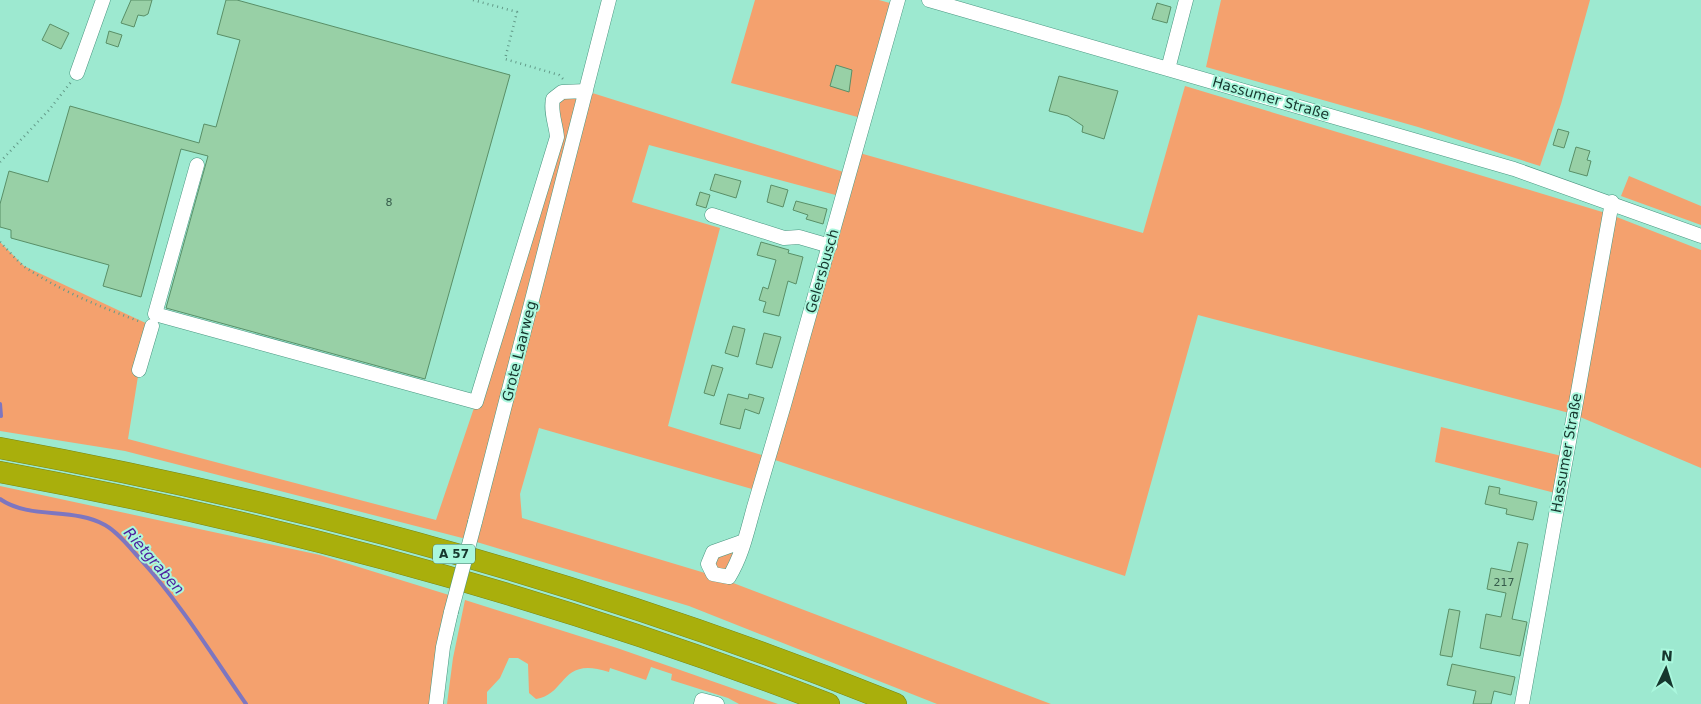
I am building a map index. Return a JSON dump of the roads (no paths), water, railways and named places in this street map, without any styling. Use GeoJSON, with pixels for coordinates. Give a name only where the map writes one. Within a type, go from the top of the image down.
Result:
{"type":"FeatureCollection","features":[{"type":"Feature","properties":{"kind":"highway","name":"A 57"},"geometry":{"type":"LineString","coordinates":[[0,448],[216,492],[314,516],[457,555],[667,620],[896,704]]}},
{"type":"Feature","properties":{"kind":"highway","name":"A 57"},"geometry":{"type":"LineString","coordinates":[[0,472],[206,515],[402,564],[627,632],[830,704]]}},
{"type":"Feature","properties":{"kind":"street"},"geometry":{"type":"LineString","coordinates":[[78,73],[103,0]]}},
{"type":"Feature","properties":{"kind":"street","name":"Grote Laarweg"},"geometry":{"type":"LineString","coordinates":[[436,704],[439,676],[451,612],[475,522],[579,91],[610,0]]}},
{"type":"Feature","properties":{"kind":"street","name":"Gelersbusch"},"geometry":{"type":"LineString","coordinates":[[744,541],[830,246],[898,0]]}},
{"type":"Feature","properties":{"kind":"street","name":"Hassumer Straße"},"geometry":{"type":"LineString","coordinates":[[929,0],[1514,169],[1612,202],[1701,236]]}},
{"type":"Feature","properties":{"kind":"street"},"geometry":{"type":"LineString","coordinates":[[1168,69],[1186,0]]}},
{"type":"Feature","properties":{"kind":"street"},"geometry":{"type":"LineString","coordinates":[[197,165],[155,314],[476,402],[557,137],[556,123],[551,110],[553,99],[562,92],[579,91]]}},
{"type":"Feature","properties":{"kind":"street","name":"Hassumer Straße"},"geometry":{"type":"LineString","coordinates":[[1522,704],[1612,202]]}},
{"type":"Feature","properties":{"kind":"street"},"geometry":{"type":"LineString","coordinates":[[712,214],[784,238],[800,237],[830,246]]}},
{"type":"Feature","properties":{"kind":"street"},"geometry":{"type":"LineString","coordinates":[[139,370],[152,326]]}},
{"type":"Feature","properties":{"kind":"street"},"geometry":{"type":"LineString","coordinates":[[700,704],[702,700],[716,704]]}},
{"type":"Feature","properties":{"kind":"waterway","name":"Rietgraben"},"geometry":{"type":"LineString","coordinates":[[0,404],[1,416]]}},
{"type":"Feature","properties":{"kind":"waterway","name":"Rietgraben"},"geometry":{"type":"LineString","coordinates":[[0,499],[12,505],[38,512],[66,514],[93,520],[115,532],[170,594],[246,704]]}}]}
